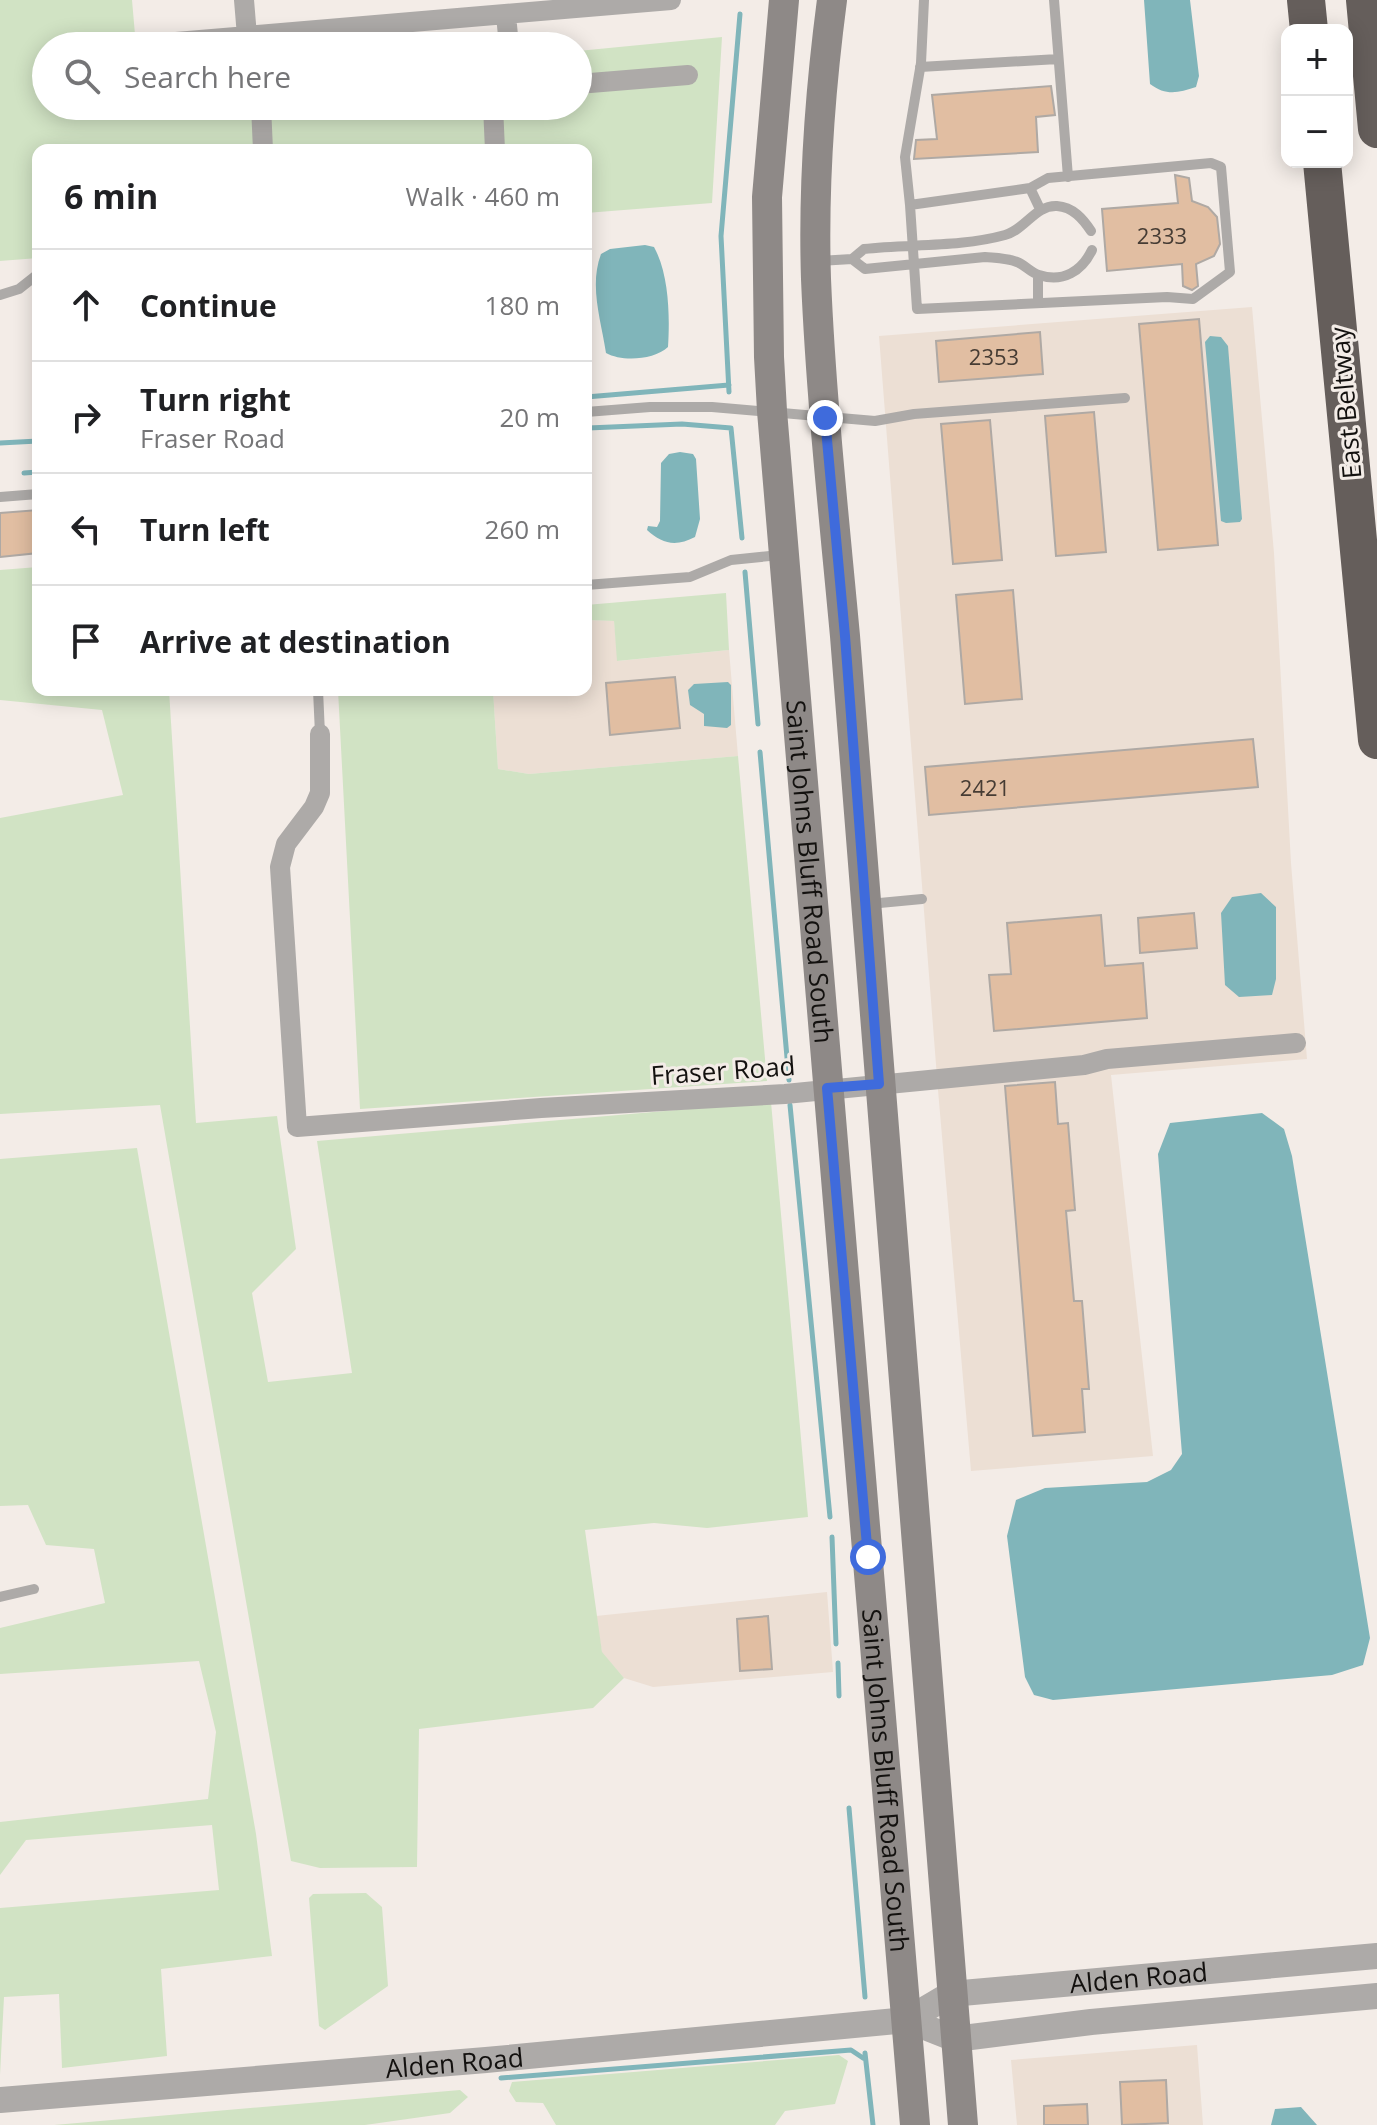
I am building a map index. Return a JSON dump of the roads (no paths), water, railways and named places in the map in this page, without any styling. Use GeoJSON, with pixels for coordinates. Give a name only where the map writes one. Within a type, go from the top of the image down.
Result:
{"type":"FeatureCollection","features":[{"type":"Feature","properties":{"kind":"highway"},"geometry":{"type":"LineString","coordinates":[[1306,0],[1308,24]]}},
{"type":"Feature","properties":{"kind":"highway"},"geometry":{"type":"LineString","coordinates":[[1365,0],[1377,129]]}},
{"type":"Feature","properties":{"kind":"highway","name":"East Beltway"},"geometry":{"type":"LineString","coordinates":[[1323,168],[1377,740]]}},
{"type":"Feature","properties":{"kind":"main road","name":"Saint Johns Bluff Road South"},"geometry":{"type":"LineString","coordinates":[[784,0],[767,197],[772,411],[915,2125]]}},
{"type":"Feature","properties":{"kind":"main road","name":"Saint Johns Bluff Road South"},"geometry":{"type":"LineString","coordinates":[[832,0],[819,140],[817,261],[825,418],[963,2125]]}},
{"type":"Feature","properties":{"kind":"street"},"geometry":{"type":"LineString","coordinates":[[244,0],[248,32]]}},
{"type":"Feature","properties":{"kind":"street"},"geometry":{"type":"LineString","coordinates":[[311,32],[478,8],[506,15],[671,0]]}},
{"type":"Feature","properties":{"kind":"street"},"geometry":{"type":"LineString","coordinates":[[506,15],[508,32]]}},
{"type":"Feature","properties":{"kind":"street"},"geometry":{"type":"LineString","coordinates":[[592,83],[688,75]]}},
{"type":"Feature","properties":{"kind":"street"},"geometry":{"type":"LineString","coordinates":[[262,120],[263,144]]}},
{"type":"Feature","properties":{"kind":"street"},"geometry":{"type":"LineString","coordinates":[[494,120],[495,144]]}},
{"type":"Feature","properties":{"kind":"street","name":"Fraser Road"},"geometry":{"type":"LineString","coordinates":[[320,734],[320,793],[314,807],[286,844],[280,867],[297,1127],[541,1108],[785,1094],[1084,1065],[1107,1059],[1296,1043]]}},
{"type":"Feature","properties":{"kind":"street","name":"Alden Road"},"geometry":{"type":"LineString","coordinates":[[0,2100],[486,2060],[907,2020],[951,1994],[1377,1956]]}},
{"type":"Feature","properties":{"kind":"street","name":"Alden Road"},"geometry":{"type":"LineString","coordinates":[[907,2020],[955,2039],[1091,2022],[1377,1996]]}},
{"type":"Feature","properties":{"kind":"lane"},"geometry":{"type":"LineString","coordinates":[[910,205],[1030,188],[1048,178],[1211,163],[1221,167],[1230,272],[1193,299],[1167,297],[917,309],[905,157],[920,67],[924,0]]}},
{"type":"Feature","properties":{"kind":"lane"},"geometry":{"type":"LineString","coordinates":[[1054,0],[1068,177]]}},
{"type":"Feature","properties":{"kind":"lane"},"geometry":{"type":"LineString","coordinates":[[920,67],[1058,59]]}},
{"type":"Feature","properties":{"kind":"lane"},"geometry":{"type":"LineString","coordinates":[[1030,188],[1040,209]]}},
{"type":"Feature","properties":{"kind":"lane"},"geometry":{"type":"LineString","coordinates":[[817,261],[852,259],[864,249],[968,241],[1011,233],[1040,209],[1055,206],[1077,214],[1091,231]]}},
{"type":"Feature","properties":{"kind":"lane"},"geometry":{"type":"LineString","coordinates":[[852,259],[865,269],[1001,258],[1018,262],[1038,275],[1056,278],[1069,275],[1086,262],[1092,250]]}},
{"type":"Feature","properties":{"kind":"lane"},"geometry":{"type":"LineString","coordinates":[[1038,275],[1038,303]]}},
{"type":"Feature","properties":{"kind":"lane"},"geometry":{"type":"LineString","coordinates":[[0,295],[19,289],[32,279]]}},
{"type":"Feature","properties":{"kind":"lane"},"geometry":{"type":"LineString","coordinates":[[592,412],[712,407],[875,421],[914,414],[1125,398]]}},
{"type":"Feature","properties":{"kind":"lane"},"geometry":{"type":"LineString","coordinates":[[0,497],[32,494]]}},
{"type":"Feature","properties":{"kind":"lane"},"geometry":{"type":"LineString","coordinates":[[592,585],[690,577],[731,560],[785,554]]}},
{"type":"Feature","properties":{"kind":"lane"},"geometry":{"type":"LineString","coordinates":[[318,696],[320,734]]}},
{"type":"Feature","properties":{"kind":"lane"},"geometry":{"type":"LineString","coordinates":[[865,904],[922,899]]}},
{"type":"Feature","properties":{"kind":"lane"},"geometry":{"type":"LineString","coordinates":[[0,1597],[34,1589]]}},
{"type":"Feature","properties":{"kind":"water"},"geometry":{"type":"Polygon","coordinates":[[[1144,0],[1190,0],[1199,76],[1196,87],[1172,92],[1150,84],[1144,0]]]}},
{"type":"Feature","properties":{"kind":"water"},"geometry":{"type":"Polygon","coordinates":[[[645,245],[654,247],[666,282],[668,347],[646,357],[613,356],[606,353],[597,303],[596,278],[601,254],[610,249],[645,245]]]}},
{"type":"Feature","properties":{"kind":"water"},"geometry":{"type":"Polygon","coordinates":[[[1210,336],[1221,337],[1228,346],[1240,522],[1221,521],[1205,342],[1210,336]]]}},
{"type":"Feature","properties":{"kind":"water"},"geometry":{"type":"Polygon","coordinates":[[[669,454],[693,454],[696,459],[700,519],[695,537],[670,542],[647,530],[648,526],[657,527],[660,521],[661,463],[669,454]]]}},
{"type":"Feature","properties":{"kind":"water"},"geometry":{"type":"Polygon","coordinates":[[[728,682],[731,685],[731,725],[727,728],[704,726],[704,714],[690,705],[688,690],[694,684],[728,682]]]}},
{"type":"Feature","properties":{"kind":"water"},"geometry":{"type":"Polygon","coordinates":[[[1261,893],[1276,907],[1276,979],[1272,995],[1239,997],[1225,985],[1221,913],[1232,897],[1261,893]]]}},
{"type":"Feature","properties":{"kind":"water"},"geometry":{"type":"Polygon","coordinates":[[[1262,1113],[1284,1129],[1292,1156],[1370,1638],[1363,1665],[1332,1675],[1053,1700],[1034,1695],[1025,1677],[1007,1536],[1016,1500],[1045,1488],[1147,1482],[1171,1470],[1182,1454],[1158,1154],[1170,1123],[1262,1113]]]}},
{"type":"Feature","properties":{"kind":"water"},"geometry":{"type":"Polygon","coordinates":[[[1301,2107],[1317,2125],[1271,2125],[1275,2109],[1301,2107]]]}},
{"type":"Feature","properties":{"kind":"waterway"},"geometry":{"type":"LineString","coordinates":[[729,392],[721,236],[740,14]]}},
{"type":"Feature","properties":{"kind":"waterway"},"geometry":{"type":"LineString","coordinates":[[592,396],[729,385]]}},
{"type":"Feature","properties":{"kind":"waterway"},"geometry":{"type":"LineString","coordinates":[[592,428],[682,424],[731,428]]}},
{"type":"Feature","properties":{"kind":"waterway"},"geometry":{"type":"LineString","coordinates":[[731,428],[742,538]]}},
{"type":"Feature","properties":{"kind":"waterway"},"geometry":{"type":"LineString","coordinates":[[0,443],[32,441]]}},
{"type":"Feature","properties":{"kind":"waterway"},"geometry":{"type":"LineString","coordinates":[[24,473],[32,472]]}},
{"type":"Feature","properties":{"kind":"waterway"},"geometry":{"type":"LineString","coordinates":[[745,572],[758,724]]}},
{"type":"Feature","properties":{"kind":"waterway"},"geometry":{"type":"LineString","coordinates":[[760,752],[789,1080]]}},
{"type":"Feature","properties":{"kind":"waterway"},"geometry":{"type":"LineString","coordinates":[[790,1105],[830,1517]]}},
{"type":"Feature","properties":{"kind":"waterway"},"geometry":{"type":"LineString","coordinates":[[832,1537],[836,1644]]}},
{"type":"Feature","properties":{"kind":"waterway"},"geometry":{"type":"LineString","coordinates":[[838,1663],[839,1696]]}},
{"type":"Feature","properties":{"kind":"waterway"},"geometry":{"type":"LineString","coordinates":[[849,1808],[865,1997]]}},
{"type":"Feature","properties":{"kind":"waterway"},"geometry":{"type":"LineString","coordinates":[[501,2078],[851,2050],[863,2058]]}},
{"type":"Feature","properties":{"kind":"waterway"},"geometry":{"type":"LineString","coordinates":[[865,2053],[873,2125]]}}]}
